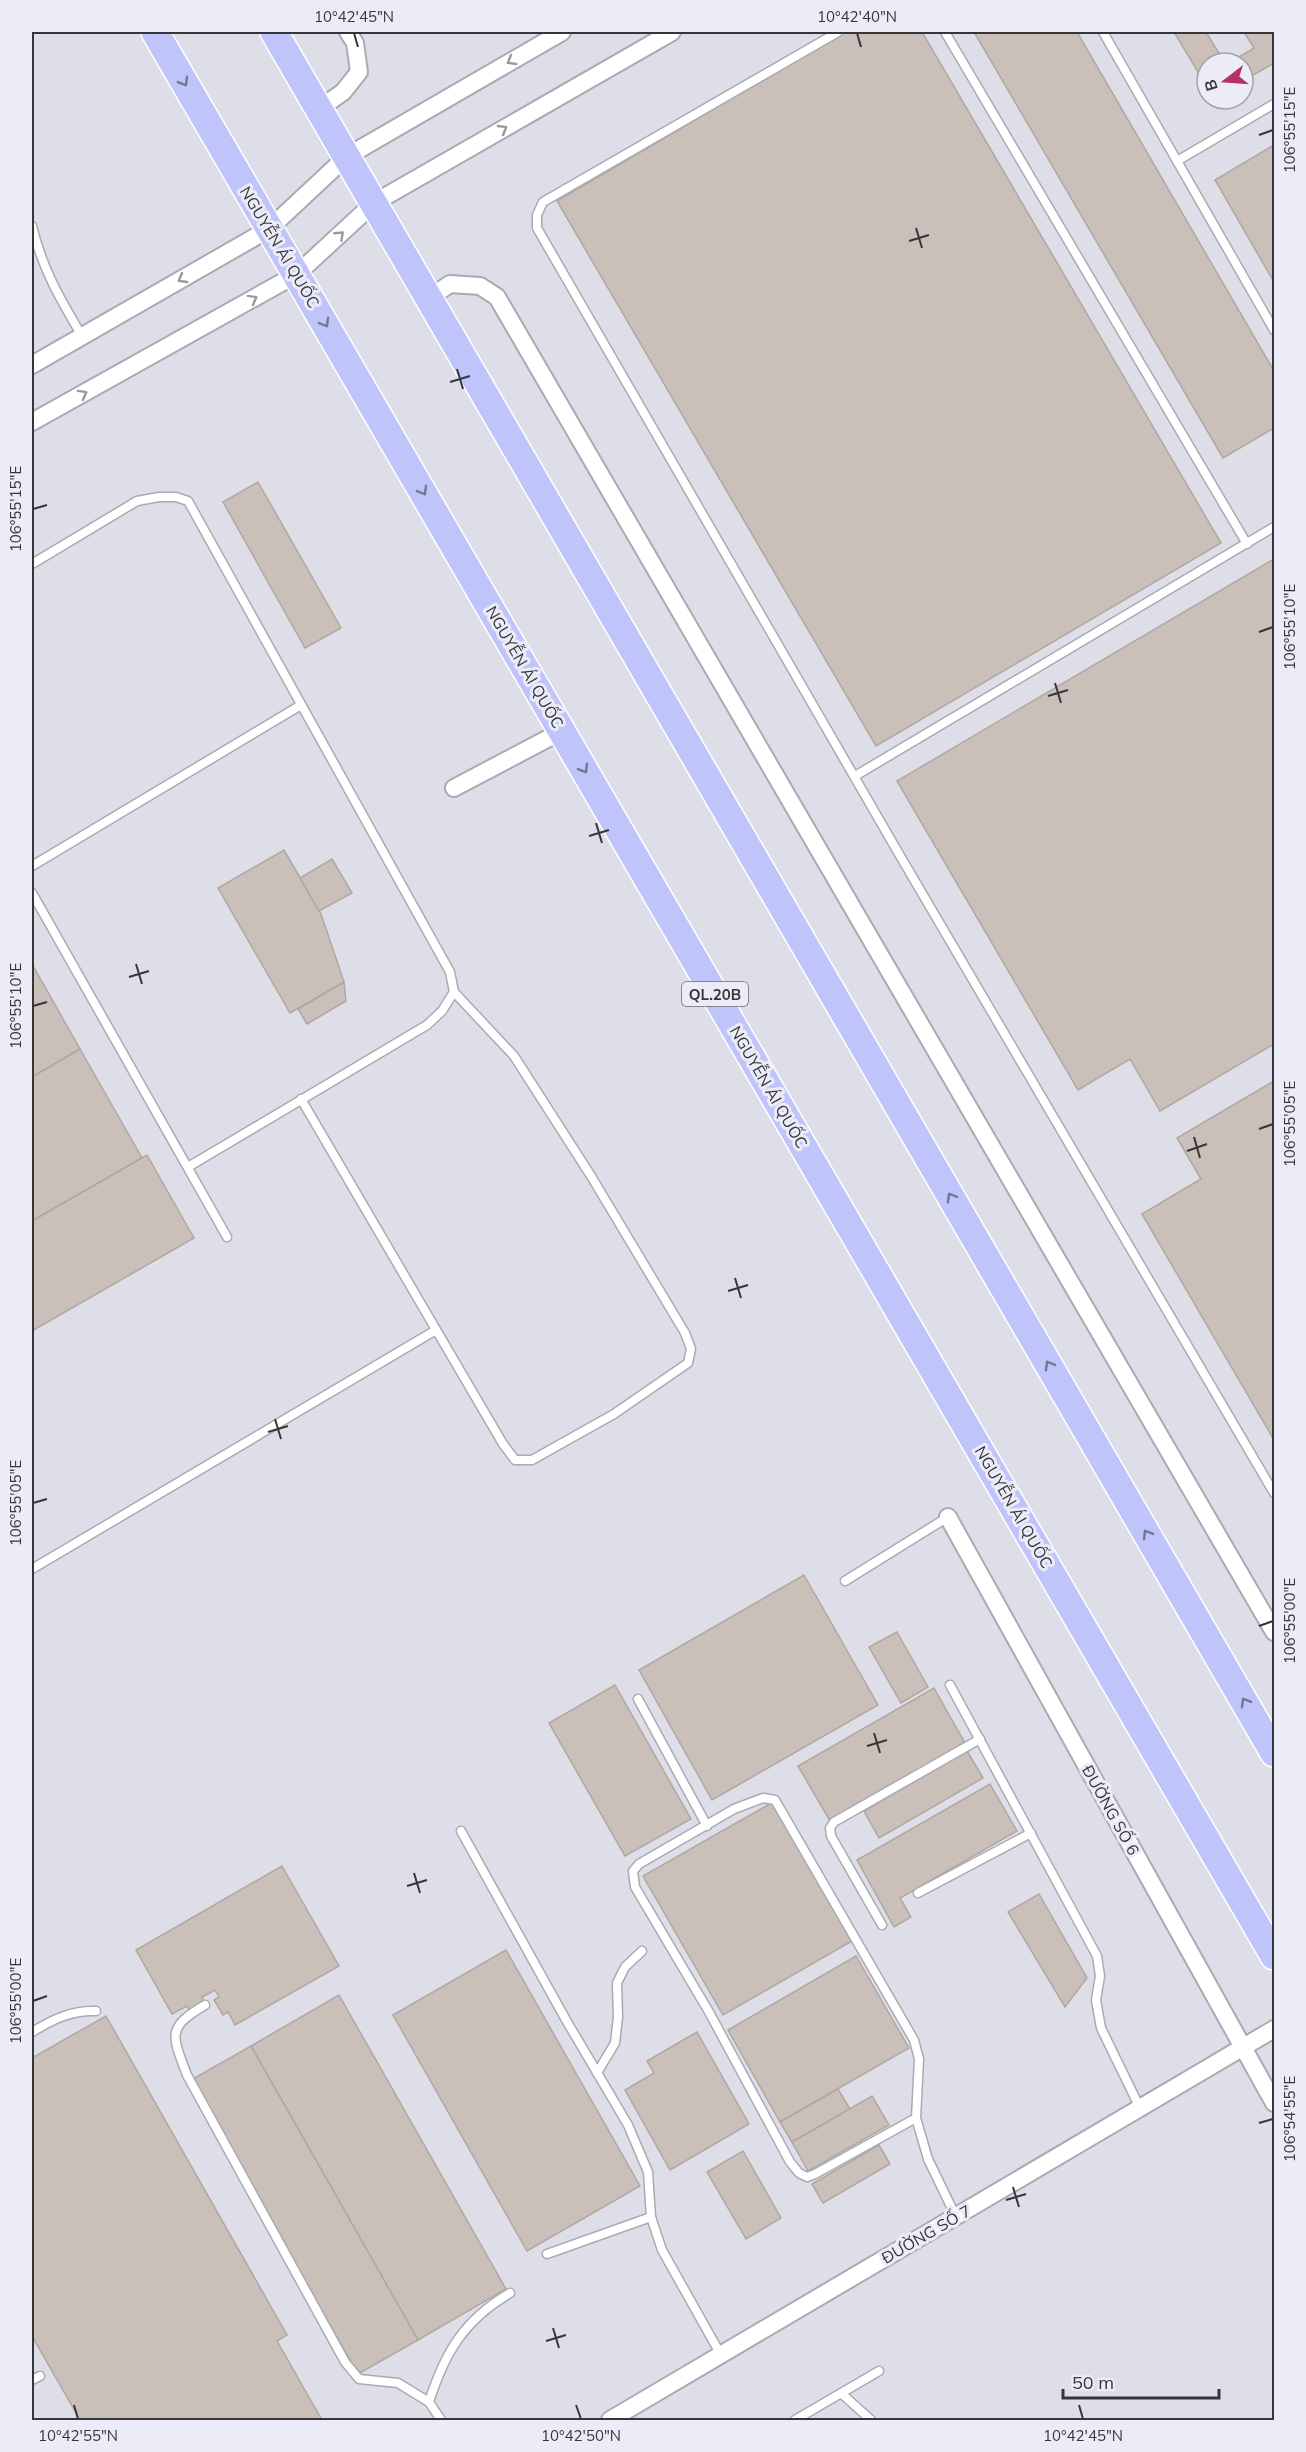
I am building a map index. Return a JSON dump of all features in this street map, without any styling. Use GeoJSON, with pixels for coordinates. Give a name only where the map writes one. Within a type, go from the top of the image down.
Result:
{"type":"FeatureCollection","features":[{"type":"Feature","properties":{"kind":"main road","name":"NGUYỄN ÁI QUỐC"},"geometry":{"type":"LineString","coordinates":[[155,32],[1275,1956]]}},
{"type":"Feature","properties":{"kind":"main road"},"geometry":{"type":"LineString","coordinates":[[274,32],[1275,1753]]}},
{"type":"Feature","properties":{"kind":"street"},"geometry":{"type":"LineString","coordinates":[[319,109],[343,92],[359,72],[355,43],[348,32]]}},
{"type":"Feature","properties":{"kind":"street"},"geometry":{"type":"LineString","coordinates":[[32,365],[269,229],[346,156],[562,32]]}},
{"type":"Feature","properties":{"kind":"street"},"geometry":{"type":"LineString","coordinates":[[32,422],[297,274],[374,203],[672,32]]}},
{"type":"Feature","properties":{"kind":"street"},"geometry":{"type":"LineString","coordinates":[[429,298],[450,284],[480,286],[497,297],[1275,1632]]}},
{"type":"Feature","properties":{"kind":"street"},"geometry":{"type":"LineString","coordinates":[[454,788],[562,730]]}},
{"type":"Feature","properties":{"kind":"street","name":"ĐƯỜNG SỐ 6"},"geometry":{"type":"LineString","coordinates":[[948,1517],[1275,2103]]}},
{"type":"Feature","properties":{"kind":"street","name":"ĐƯỜNG SỐ 7"},"geometry":{"type":"LineString","coordinates":[[610,2421],[1275,2030]]}},
{"type":"Feature","properties":{"kind":"lane"},"geometry":{"type":"LineString","coordinates":[[838,32],[543,202],[537,215],[537,228],[899,855],[1275,1493]]}},
{"type":"Feature","properties":{"kind":"lane"},"geometry":{"type":"LineString","coordinates":[[945,32],[1246,543]]}},
{"type":"Feature","properties":{"kind":"lane"},"geometry":{"type":"LineString","coordinates":[[1102,32],[1275,330]]}},
{"type":"Feature","properties":{"kind":"lane"},"geometry":{"type":"LineString","coordinates":[[1178,161],[1275,104]]}},
{"type":"Feature","properties":{"kind":"lane"},"geometry":{"type":"LineString","coordinates":[[32,226],[49,280],[82,336]]}},
{"type":"Feature","properties":{"kind":"lane"},"geometry":{"type":"LineString","coordinates":[[32,265],[42,262]]}},
{"type":"Feature","properties":{"kind":"lane"},"geometry":{"type":"LineString","coordinates":[[32,564],[137,501],[159,497],[176,497],[188,501],[450,972],[454,992],[514,1056],[597,1185],[685,1333],[692,1349],[688,1363],[614,1414],[532,1460],[515,1460],[503,1444],[302,1100]]}},
{"type":"Feature","properties":{"kind":"lane"},"geometry":{"type":"LineString","coordinates":[[855,776],[1275,527]]}},
{"type":"Feature","properties":{"kind":"lane"},"geometry":{"type":"LineString","coordinates":[[32,866],[301,705]]}},
{"type":"Feature","properties":{"kind":"lane"},"geometry":{"type":"LineString","coordinates":[[32,893],[227,1237]]}},
{"type":"Feature","properties":{"kind":"lane"},"geometry":{"type":"LineString","coordinates":[[188,1167],[427,1025],[442,1011],[454,992]]}},
{"type":"Feature","properties":{"kind":"lane"},"geometry":{"type":"LineString","coordinates":[[32,1569],[436,1330]]}},
{"type":"Feature","properties":{"kind":"lane"},"geometry":{"type":"LineString","coordinates":[[845,1581],[948,1517]]}},
{"type":"Feature","properties":{"kind":"lane"},"geometry":{"type":"LineString","coordinates":[[950,1685],[1097,1956],[1100,1976],[1096,2000],[1101,2028],[1140,2108]]}},
{"type":"Feature","properties":{"kind":"lane"},"geometry":{"type":"LineString","coordinates":[[638,1699],[707,1826]]}},
{"type":"Feature","properties":{"kind":"lane"},"geometry":{"type":"LineString","coordinates":[[882,1924],[831,1836],[830,1828],[834,1822],[980,1739]]}},
{"type":"Feature","properties":{"kind":"lane"},"geometry":{"type":"LineString","coordinates":[[916,2118],[807,2177],[799,2173],[790,2162],[709,2012],[635,1887],[633,1871],[639,1864],[734,1809],[762,1798],[775,1800],[914,2040],[919,2059],[916,2118],[928,2158],[956,2217]]}},
{"type":"Feature","properties":{"kind":"lane"},"geometry":{"type":"LineString","coordinates":[[461,1831],[628,2125],[648,2172],[651,2217],[662,2250],[721,2355]]}},
{"type":"Feature","properties":{"kind":"lane"},"geometry":{"type":"LineString","coordinates":[[918,1893],[1031,1833]]}},
{"type":"Feature","properties":{"kind":"lane"},"geometry":{"type":"LineString","coordinates":[[597,2073],[615,2043],[618,2017],[617,1983],[625,1966],[642,1951]]}},
{"type":"Feature","properties":{"kind":"lane"},"geometry":{"type":"LineString","coordinates":[[205,2005],[183,2018],[176,2026],[175,2035],[187,2075],[345,2362],[359,2379],[398,2384],[429,2402],[441,2421]]}},
{"type":"Feature","properties":{"kind":"lane"},"geometry":{"type":"LineString","coordinates":[[32,2032],[69,2013],[96,2011]]}},
{"type":"Feature","properties":{"kind":"lane"},"geometry":{"type":"LineString","coordinates":[[547,2254],[651,2217]]}},
{"type":"Feature","properties":{"kind":"lane"},"geometry":{"type":"LineString","coordinates":[[429,2402],[440,2368],[454,2342],[475,2317],[510,2293]]}},
{"type":"Feature","properties":{"kind":"lane"},"geometry":{"type":"LineString","coordinates":[[795,2421],[879,2371]]}},
{"type":"Feature","properties":{"kind":"lane"},"geometry":{"type":"LineString","coordinates":[[841,2393],[871,2421]]}},
{"type":"Feature","properties":{"kind":"building"},"geometry":{"type":"Polygon","coordinates":[[[845,32],[922,32],[1221,543],[876,746],[557,201],[845,32]]]}},
{"type":"Feature","properties":{"kind":"building"},"geometry":{"type":"Polygon","coordinates":[[[974,32],[1077,32],[1274,371],[1274,428],[1223,458],[974,32]]]}},
{"type":"Feature","properties":{"kind":"building"},"geometry":{"type":"Polygon","coordinates":[[[1174,32],[1206,32],[1218,51],[1195,51],[1195,67],[1174,32]]]}},
{"type":"Feature","properties":{"kind":"building"},"geometry":{"type":"Polygon","coordinates":[[[1244,32],[1274,32],[1274,63],[1255,74],[1255,51],[1249,51],[1254,48],[1244,32]]]}},
{"type":"Feature","properties":{"kind":"building"},"geometry":{"type":"Polygon","coordinates":[[[1274,145],[1274,282],[1215,180],[1274,145]]]}},
{"type":"Feature","properties":{"kind":"building"},"geometry":{"type":"Polygon","coordinates":[[[258,482],[341,628],[305,648],[223,502],[258,482]]]}},
{"type":"Feature","properties":{"kind":"building"},"geometry":{"type":"Polygon","coordinates":[[[1274,559],[1274,1044],[1160,1111],[1130,1059],[1078,1090],[897,781],[1274,559]]]}},
{"type":"Feature","properties":{"kind":"building"},"geometry":{"type":"Polygon","coordinates":[[[284,850],[321,914],[344,982],[290,1013],[218,888],[284,850]]]}},
{"type":"Feature","properties":{"kind":"building"},"geometry":{"type":"Polygon","coordinates":[[[332,859],[352,893],[319,911],[300,878],[332,859]]]}},
{"type":"Feature","properties":{"kind":"building"},"geometry":{"type":"Polygon","coordinates":[[[32,964],[80,1049],[32,1077],[32,964]]]}},
{"type":"Feature","properties":{"kind":"building"},"geometry":{"type":"Polygon","coordinates":[[[344,982],[346,1001],[307,1024],[298,1009],[344,982]]]}},
{"type":"Feature","properties":{"kind":"building"},"geometry":{"type":"Polygon","coordinates":[[[80,1049],[142,1158],[32,1221],[32,1077],[80,1049]]]}},
{"type":"Feature","properties":{"kind":"building"},"geometry":{"type":"Polygon","coordinates":[[[1274,1081],[1274,1440],[1142,1214],[1201,1179],[1177,1138],[1274,1081]]]}},
{"type":"Feature","properties":{"kind":"building"},"geometry":{"type":"Polygon","coordinates":[[[147,1155],[194,1238],[32,1331],[32,1221],[147,1155]]]}},
{"type":"Feature","properties":{"kind":"building"},"geometry":{"type":"Polygon","coordinates":[[[804,1575],[878,1705],[712,1800],[639,1670],[804,1575]]]}},
{"type":"Feature","properties":{"kind":"building"},"geometry":{"type":"Polygon","coordinates":[[[897,1632],[928,1687],[901,1703],[869,1647],[897,1632]]]}},
{"type":"Feature","properties":{"kind":"building"},"geometry":{"type":"Polygon","coordinates":[[[615,1685],[691,1819],[625,1856],[549,1723],[615,1685]]]}},
{"type":"Feature","properties":{"kind":"building"},"geometry":{"type":"Polygon","coordinates":[[[934,1688],[965,1743],[830,1821],[798,1766],[934,1688]]]}},
{"type":"Feature","properties":{"kind":"building"},"geometry":{"type":"Polygon","coordinates":[[[967,1751],[983,1778],[879,1838],[864,1811],[967,1751]]]}},
{"type":"Feature","properties":{"kind":"building"},"geometry":{"type":"Polygon","coordinates":[[[990,1784],[1017,1831],[900,1898],[911,1917],[894,1927],[857,1860],[990,1784]]]}},
{"type":"Feature","properties":{"kind":"building"},"geometry":{"type":"Polygon","coordinates":[[[773,1802],[852,1941],[723,2015],[643,1876],[773,1802]]]}},
{"type":"Feature","properties":{"kind":"building"},"geometry":{"type":"Polygon","coordinates":[[[282,1866],[339,1966],[235,2025],[228,2012],[223,2015],[214,2000],[219,1997],[215,1990],[202,1997],[205,2003],[190,2011],[187,2006],[172,2014],[136,1950],[282,1866]]]}},
{"type":"Feature","properties":{"kind":"building"},"geometry":{"type":"Polygon","coordinates":[[[1039,1894],[1087,1978],[1065,2007],[1008,1912],[1039,1894]]]}},
{"type":"Feature","properties":{"kind":"building"},"geometry":{"type":"Polygon","coordinates":[[[506,1950],[640,2186],[527,2251],[393,2015],[506,1950]]]}},
{"type":"Feature","properties":{"kind":"building"},"geometry":{"type":"Polygon","coordinates":[[[856,1956],[909,2048],[780,2122],[728,2030],[856,1956]]]}},
{"type":"Feature","properties":{"kind":"building"},"geometry":{"type":"Polygon","coordinates":[[[339,1995],[506,2289],[418,2340],[251,2046],[339,1995]]]}},
{"type":"Feature","properties":{"kind":"building"},"geometry":{"type":"Polygon","coordinates":[[[106,2016],[287,2335],[277,2341],[322,2420],[80,2420],[32,2336],[32,2058],[106,2016]]]}},
{"type":"Feature","properties":{"kind":"building"},"geometry":{"type":"Polygon","coordinates":[[[697,2032],[749,2124],[670,2170],[625,2090],[654,2073],[647,2061],[697,2032]]]}},
{"type":"Feature","properties":{"kind":"building"},"geometry":{"type":"Polygon","coordinates":[[[251,2046],[418,2340],[358,2374],[191,2080],[251,2046]]]}},
{"type":"Feature","properties":{"kind":"building"},"geometry":{"type":"Polygon","coordinates":[[[838,2089],[850,2109],[792,2142],[780,2122],[838,2089]]]}},
{"type":"Feature","properties":{"kind":"building"},"geometry":{"type":"Polygon","coordinates":[[[872,2096],[889,2125],[808,2171],[792,2142],[872,2096]]]}},
{"type":"Feature","properties":{"kind":"building"},"geometry":{"type":"Polygon","coordinates":[[[879,2145],[890,2164],[823,2203],[812,2184],[879,2145]]]}},
{"type":"Feature","properties":{"kind":"building"},"geometry":{"type":"Polygon","coordinates":[[[743,2151],[781,2218],[746,2239],[707,2172],[743,2151]]]}}]}
